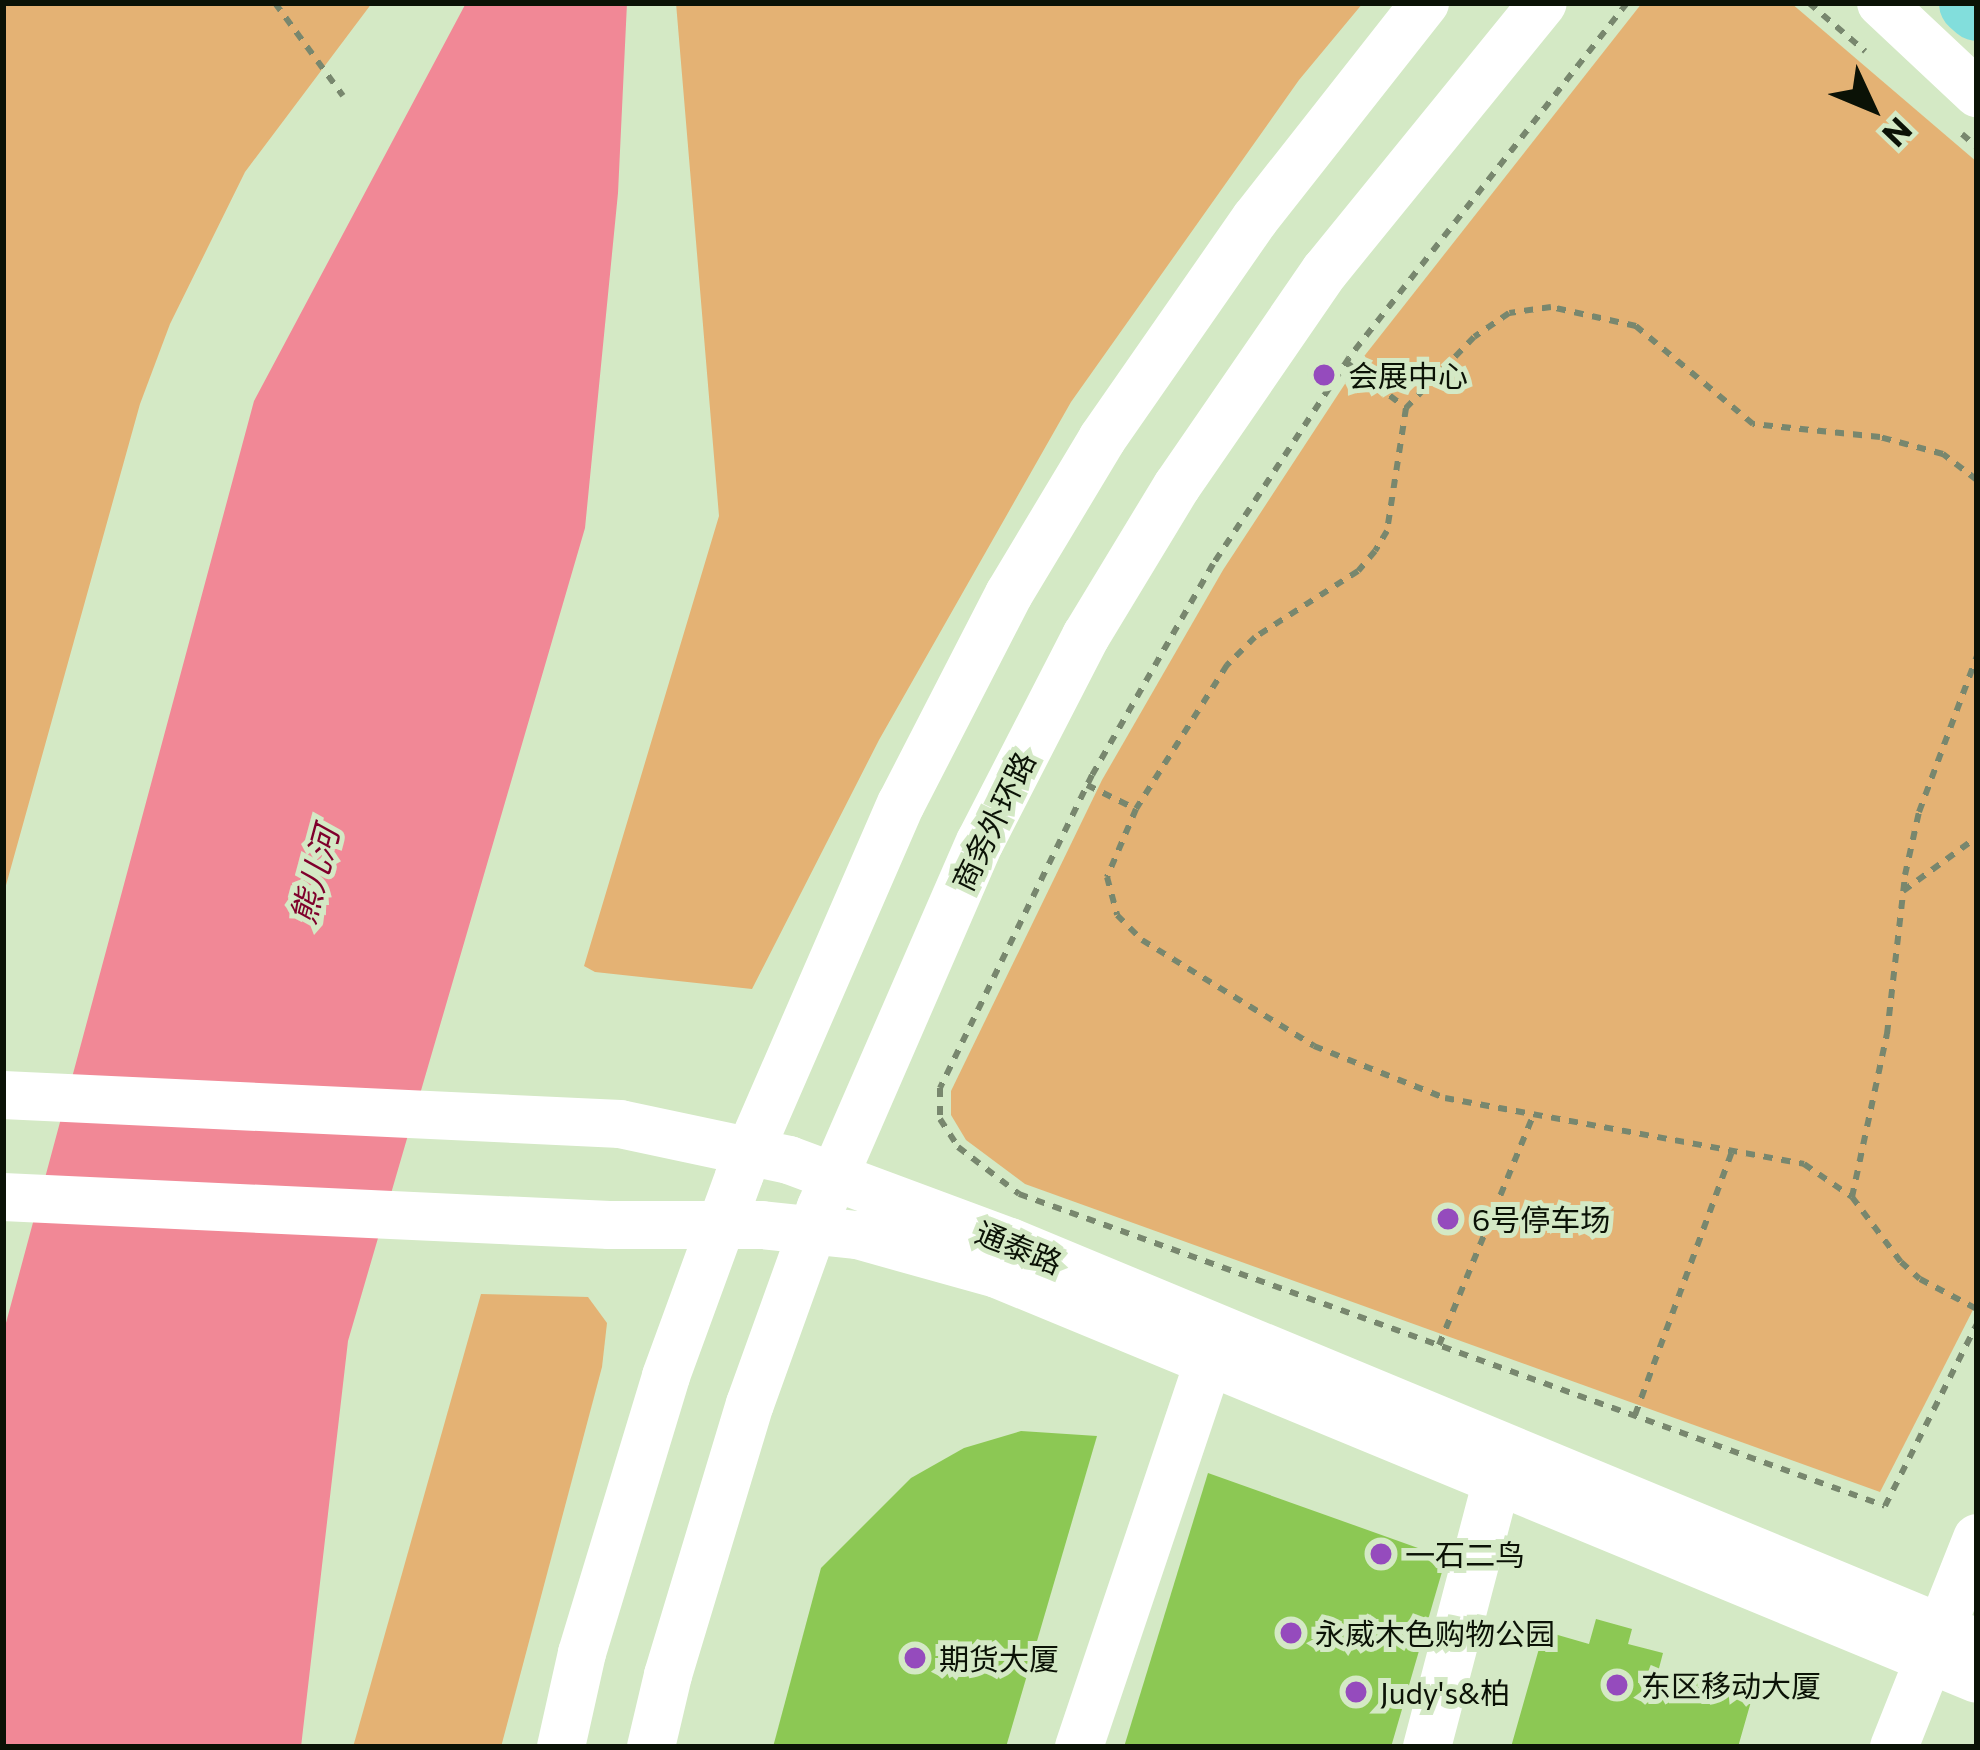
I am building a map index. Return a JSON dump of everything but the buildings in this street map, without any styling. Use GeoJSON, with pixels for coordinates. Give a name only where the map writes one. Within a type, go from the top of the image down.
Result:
{"type":"FeatureCollection","features":[{"type":"Feature","properties":{"kind":"main road"},"geometry":{"type":"LineString","coordinates":[[1970,3],[1977,9]]}},
{"type":"Feature","properties":{"kind":"street"},"geometry":{"type":"LineString","coordinates":[[561,1747],[582,1653],[653,1417],[721,1226],[748,1152],[901,804],[1009,594],[1102,439],[1255,219],[1426,3]]}},
{"type":"Feature","properties":{"kind":"street","name":"商务外环路"},"geometry":{"type":"LineString","coordinates":[[651,1747],[668,1675],[750,1404],[813,1230],[980,842],[1086,636],[1165,505],[1325,272],[1543,3]]}},
{"type":"Feature","properties":{"kind":"street"},"geometry":{"type":"LineString","coordinates":[[1881,3],[1977,93]]}},
{"type":"Feature","properties":{"kind":"street","name":"通泰路"},"geometry":{"type":"LineString","coordinates":[[3,1095],[620,1124],[834,1176],[1010,1242],[1947,1643],[1977,1679]]}},
{"type":"Feature","properties":{"kind":"street","name":"通泰路"},"geometry":{"type":"LineString","coordinates":[[3,1198],[856,1235],[997,1274],[1497,1481],[1947,1643]]}},
{"type":"Feature","properties":{"kind":"street"},"geometry":{"type":"LineString","coordinates":[[1079,1747],[1209,1361]]}},
{"type":"Feature","properties":{"kind":"street"},"geometry":{"type":"LineString","coordinates":[[1427,1747],[1497,1481]]}},
{"type":"Feature","properties":{"kind":"street"},"geometry":{"type":"LineString","coordinates":[[1894,1747],[1947,1643],[1977,1538]]}},
{"type":"Feature","properties":{"kind":"path"},"geometry":{"type":"LineString","coordinates":[[275,3],[344,96]]}},
{"type":"Feature","properties":{"kind":"path"},"geometry":{"type":"LineString","coordinates":[[1627,3],[1346,362],[1213,564],[1087,785],[940,1088],[940,1119],[958,1148],[1019,1194],[1885,1505],[1977,1324]]}},
{"type":"Feature","properties":{"kind":"path"},"geometry":{"type":"LineString","coordinates":[[1977,480],[1943,454],[1880,437],[1753,424],[1636,326],[1551,307],[1508,313],[1474,337],[1406,408],[1387,530],[1375,551],[1358,571],[1255,638],[1227,664],[1136,809],[1107,877],[1117,916],[1142,940],[1314,1046],[1445,1098],[1804,1164],[1824,1172],[1852,1197],[1901,1262],[1977,1310]]}},
{"type":"Feature","properties":{"kind":"path"},"geometry":{"type":"LineString","coordinates":[[1346,362],[1406,408]]}},
{"type":"Feature","properties":{"kind":"path"},"geometry":{"type":"LineString","coordinates":[[1852,1197],[1887,1034],[1903,891],[1919,812],[1977,656]]}},
{"type":"Feature","properties":{"kind":"path"},"geometry":{"type":"LineString","coordinates":[[1087,785],[1136,809]]}},
{"type":"Feature","properties":{"kind":"path"},"geometry":{"type":"LineString","coordinates":[[1903,891],[1977,837]]}},
{"type":"Feature","properties":{"kind":"path"},"geometry":{"type":"LineString","coordinates":[[1439,1345],[1533,1116]]}},
{"type":"Feature","properties":{"kind":"path"},"geometry":{"type":"LineString","coordinates":[[1635,1415],[1732,1151]]}},
{"type":"Feature","properties":{"kind":"shaded area"},"geometry":{"type":"Polygon","coordinates":[[[3,3],[372,3],[245,172],[170,324],[140,404],[3,896],[3,3]]]}},
{"type":"Feature","properties":{"kind":"shaded area"},"geometry":{"type":"Polygon","coordinates":[[[676,3],[1363,3],[1299,80],[1071,402],[879,740],[752,989],[595,972],[584,966],[719,516],[676,3]]]}},
{"type":"Feature","properties":{"kind":"shaded area"},"geometry":{"type":"Polygon","coordinates":[[[1642,3],[1791,3],[1977,162],[1977,1302],[1880,1492],[1025,1184],[966,1140],[951,1115],[951,1091],[1102,780],[1223,570],[1358,364],[1642,3]]]}},
{"type":"Feature","properties":{"kind":"shaded area"},"geometry":{"type":"Polygon","coordinates":[[[481,1294],[588,1297],[607,1323],[602,1367],[501,1747],[353,1747],[481,1294]]]}},
{"type":"Feature","properties":{"kind":"water","name":"熊儿河"},"geometry":{"type":"Polygon","coordinates":[[[466,3],[627,3],[618,193],[585,528],[348,1341],[301,1747],[3,1747],[3,1334],[254,401],[466,3]]]}},
{"type":"Feature","properties":{"kind":"place","name":"会展中心"},"geometry":{"type":"Point","coordinates":[1324,375]}},
{"type":"Feature","properties":{"kind":"place","name":"6号停车场"},"geometry":{"type":"Point","coordinates":[1448,1219]}},
{"type":"Feature","properties":{"kind":"place","name":"一石二鸟"},"geometry":{"type":"Point","coordinates":[1381,1554]}},
{"type":"Feature","properties":{"kind":"place","name":"永威木色购物公园"},"geometry":{"type":"Point","coordinates":[1291,1633]}},
{"type":"Feature","properties":{"kind":"place","name":"期货大厦"},"geometry":{"type":"Point","coordinates":[915,1658]}},
{"type":"Feature","properties":{"kind":"place","name":"东区移动大厦"},"geometry":{"type":"Point","coordinates":[1617,1685]}},
{"type":"Feature","properties":{"kind":"place","name":"Judy's&柏"},"geometry":{"type":"Point","coordinates":[1356,1692]}}]}
